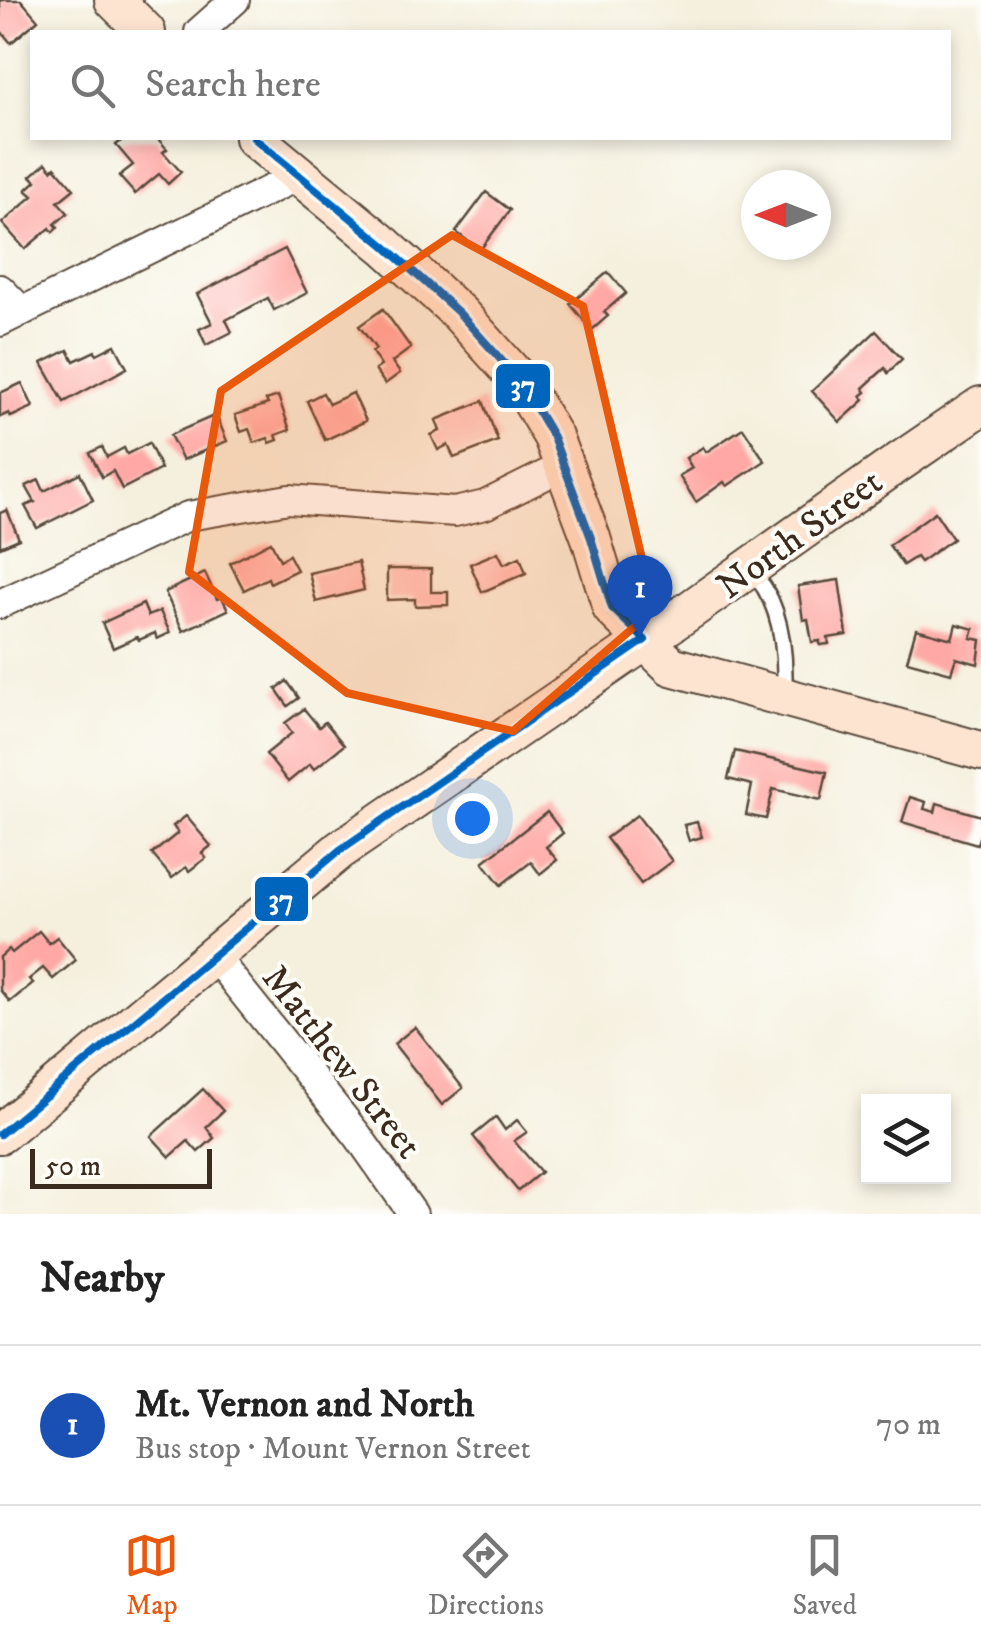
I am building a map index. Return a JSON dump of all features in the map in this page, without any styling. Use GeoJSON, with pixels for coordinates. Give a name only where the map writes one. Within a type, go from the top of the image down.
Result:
{"type":"FeatureCollection","features":[{"type":"Feature","properties":{"kind":"main road"},"geometry":{"type":"LineString","coordinates":[[114,0],[144,30]]}},
{"type":"Feature","properties":{"kind":"main road"},"geometry":{"type":"LineString","coordinates":[[256,140],[459,313],[520,381],[552,437],[591,538],[612,608],[671,666],[981,751]]}},
{"type":"Feature","properties":{"kind":"main road","name":"North Street"},"geometry":{"type":"LineString","coordinates":[[0,1134],[340,850],[981,406]]}},
{"type":"Feature","properties":{"kind":"street"},"geometry":{"type":"LineString","coordinates":[[200,30],[235,0]]}},
{"type":"Feature","properties":{"kind":"street"},"geometry":{"type":"LineString","coordinates":[[0,289],[11,317],[298,176]]}},
{"type":"Feature","properties":{"kind":"street"},"geometry":{"type":"LineString","coordinates":[[0,604],[188,516],[289,499],[455,512],[485,505],[563,466]]}},
{"type":"Feature","properties":{"kind":"street","name":"Matthew Street"},"geometry":{"type":"LineString","coordinates":[[213,956],[358,1136],[413,1214]]}},
{"type":"Feature","properties":{"kind":"lane"},"geometry":{"type":"LineString","coordinates":[[748,569],[765,588],[776,614],[784,659],[784,695]]}},
{"type":"Feature","properties":{"kind":"highlighted area"},"geometry":{"type":"Polygon","coordinates":[[[452,235],[583,306],[654,610],[513,731],[347,693],[189,572],[221,391],[452,235]]]}},
{"type":"Feature","properties":{"kind":"building"},"geometry":{"type":"Polygon","coordinates":[[[0,0],[21,0],[38,20],[11,43],[0,30],[0,0]]]}},
{"type":"Feature","properties":{"kind":"building"},"geometry":{"type":"Polygon","coordinates":[[[122,140],[159,140],[167,149],[163,152],[181,172],[168,184],[159,174],[135,194],[119,176],[133,165],[116,145],[122,140]]]}},
{"type":"Feature","properties":{"kind":"building"},"geometry":{"type":"Polygon","coordinates":[[[46,163],[52,170],[55,167],[74,189],[58,202],[68,213],[55,224],[58,227],[53,232],[50,228],[25,249],[2,223],[33,196],[26,190],[36,181],[31,176],[46,163]]]}},
{"type":"Feature","properties":{"kind":"building"},"geometry":{"type":"Polygon","coordinates":[[[486,192],[510,210],[480,250],[456,232],[486,192]]]}},
{"type":"Feature","properties":{"kind":"building"},"geometry":{"type":"Polygon","coordinates":[[[285,249],[307,293],[274,310],[268,298],[226,320],[232,332],[206,345],[199,329],[212,323],[197,294],[285,249]]]}},
{"type":"Feature","properties":{"kind":"building"},"geometry":{"type":"Polygon","coordinates":[[[608,272],[626,293],[604,312],[608,316],[592,330],[570,304],[608,272]]]}},
{"type":"Feature","properties":{"kind":"building"},"geometry":{"type":"Polygon","coordinates":[[[383,309],[411,348],[392,362],[400,373],[385,384],[375,370],[381,366],[372,352],[376,349],[359,326],[383,309]]]}},
{"type":"Feature","properties":{"kind":"building"},"geometry":{"type":"Polygon","coordinates":[[[876,331],[902,359],[863,388],[864,400],[840,422],[812,391],[876,331]]]}},
{"type":"Feature","properties":{"kind":"building"},"geometry":{"type":"Polygon","coordinates":[[[115,345],[127,368],[64,402],[42,363],[68,350],[74,361],[115,345]]]}},
{"type":"Feature","properties":{"kind":"building"},"geometry":{"type":"Polygon","coordinates":[[[22,383],[33,407],[11,417],[9,413],[0,417],[0,393],[22,383]]]}},
{"type":"Feature","properties":{"kind":"building"},"geometry":{"type":"Polygon","coordinates":[[[323,393],[329,404],[353,393],[366,421],[325,440],[307,401],[323,393]]]}},
{"type":"Feature","properties":{"kind":"building"},"geometry":{"type":"Polygon","coordinates":[[[278,396],[290,430],[276,435],[278,440],[270,443],[268,438],[254,443],[249,429],[241,432],[235,415],[268,404],[266,400],[278,396]]]}},
{"type":"Feature","properties":{"kind":"building"},"geometry":{"type":"Polygon","coordinates":[[[483,401],[498,441],[454,458],[448,445],[438,450],[431,435],[440,431],[436,420],[483,401]]]}},
{"type":"Feature","properties":{"kind":"building"},"geometry":{"type":"Polygon","coordinates":[[[216,415],[227,441],[183,460],[170,435],[216,415]]]}},
{"type":"Feature","properties":{"kind":"building"},"geometry":{"type":"Polygon","coordinates":[[[743,428],[765,461],[696,502],[679,476],[692,468],[686,458],[703,447],[706,452],[743,428]]]}},
{"type":"Feature","properties":{"kind":"building"},"geometry":{"type":"Polygon","coordinates":[[[149,443],[161,469],[122,489],[113,471],[102,477],[90,453],[102,447],[107,457],[124,448],[127,454],[149,443]]]}},
{"type":"Feature","properties":{"kind":"building"},"geometry":{"type":"Polygon","coordinates":[[[80,473],[93,500],[37,528],[25,506],[35,502],[26,486],[39,480],[44,491],[80,473]]]}},
{"type":"Feature","properties":{"kind":"building"},"geometry":{"type":"Polygon","coordinates":[[[7,510],[19,539],[0,547],[0,513],[7,510]]]}},
{"type":"Feature","properties":{"kind":"building"},"geometry":{"type":"Polygon","coordinates":[[[935,512],[953,539],[920,562],[916,557],[903,565],[889,545],[935,512]]]}},
{"type":"Feature","properties":{"kind":"building"},"geometry":{"type":"Polygon","coordinates":[[[271,542],[280,560],[289,555],[297,570],[244,590],[230,563],[271,542]]]}},
{"type":"Feature","properties":{"kind":"building"},"geometry":{"type":"Polygon","coordinates":[[[498,552],[504,564],[520,557],[526,573],[482,592],[470,564],[498,552]]]}},
{"type":"Feature","properties":{"kind":"building"},"geometry":{"type":"Polygon","coordinates":[[[358,562],[364,590],[316,602],[309,573],[358,562]]]}},
{"type":"Feature","properties":{"kind":"building"},"geometry":{"type":"Polygon","coordinates":[[[387,569],[431,569],[431,592],[448,592],[448,605],[415,606],[415,599],[387,600],[387,569]]]}},
{"type":"Feature","properties":{"kind":"building"},"geometry":{"type":"Polygon","coordinates":[[[205,573],[217,599],[222,597],[228,610],[183,631],[165,592],[205,573]]]}},
{"type":"Feature","properties":{"kind":"building"},"geometry":{"type":"Polygon","coordinates":[[[839,580],[847,635],[828,638],[829,644],[820,645],[820,641],[812,642],[808,619],[803,620],[798,586],[839,580]]]}},
{"type":"Feature","properties":{"kind":"building"},"geometry":{"type":"Polygon","coordinates":[[[143,604],[148,616],[160,611],[170,633],[157,639],[155,633],[139,640],[137,637],[113,648],[102,623],[143,604]]]}},
{"type":"Feature","properties":{"kind":"building"},"geometry":{"type":"Polygon","coordinates":[[[956,624],[974,629],[971,638],[981,640],[978,664],[956,658],[951,673],[907,661],[916,629],[952,639],[956,624]]]}},
{"type":"Feature","properties":{"kind":"building"},"geometry":{"type":"Polygon","coordinates":[[[287,681],[299,698],[288,706],[276,689],[287,681]]]}},
{"type":"Feature","properties":{"kind":"building"},"geometry":{"type":"Polygon","coordinates":[[[304,709],[319,727],[325,722],[344,745],[314,769],[310,764],[288,782],[266,754],[292,733],[285,723],[304,709]]]}},
{"type":"Feature","properties":{"kind":"building"},"geometry":{"type":"Polygon","coordinates":[[[735,751],[827,772],[821,800],[773,789],[766,819],[746,815],[752,785],[728,779],[735,751]]]}},
{"type":"Feature","properties":{"kind":"building"},"geometry":{"type":"Polygon","coordinates":[[[910,797],[926,802],[924,809],[935,812],[937,803],[981,816],[977,844],[902,822],[910,797]]]}},
{"type":"Feature","properties":{"kind":"building"},"geometry":{"type":"Polygon","coordinates":[[[547,812],[563,833],[546,847],[557,860],[540,874],[531,862],[501,885],[483,862],[547,812]]]}},
{"type":"Feature","properties":{"kind":"building"},"geometry":{"type":"Polygon","coordinates":[[[637,815],[672,861],[641,884],[606,838],[637,815]]]}},
{"type":"Feature","properties":{"kind":"building"},"geometry":{"type":"Polygon","coordinates":[[[186,816],[211,846],[202,853],[206,858],[172,878],[152,854],[178,833],[173,826],[186,816]]]}},
{"type":"Feature","properties":{"kind":"building"},"geometry":{"type":"Polygon","coordinates":[[[697,822],[702,837],[689,841],[684,825],[697,822]]]}},
{"type":"Feature","properties":{"kind":"building"},"geometry":{"type":"Polygon","coordinates":[[[39,931],[49,943],[57,937],[76,960],[53,979],[43,968],[29,979],[33,983],[10,1002],[0,990],[0,957],[9,949],[12,953],[39,931]]]}},
{"type":"Feature","properties":{"kind":"building"},"geometry":{"type":"Polygon","coordinates":[[[415,1027],[463,1088],[442,1105],[394,1044],[415,1027]]]}},
{"type":"Feature","properties":{"kind":"building"},"geometry":{"type":"Polygon","coordinates":[[[203,1089],[223,1111],[206,1127],[214,1138],[198,1152],[188,1141],[170,1157],[151,1136],[203,1089]]]}},
{"type":"Feature","properties":{"kind":"building"},"geometry":{"type":"Polygon","coordinates":[[[496,1117],[505,1130],[517,1120],[527,1132],[514,1141],[541,1172],[518,1191],[473,1136],[496,1117]]]}},
{"type":"Feature","properties":{"kind":"transit line","name":"37"},"geometry":{"type":"LineString","coordinates":[[0,1134],[340,850],[645,640],[612,608],[553,437],[520,381],[459,313],[256,140]]}},
{"type":"Feature","properties":{"kind":"place","name":"Mt. Vernon and North"},"geometry":{"type":"Point","coordinates":[640,637]}}]}
